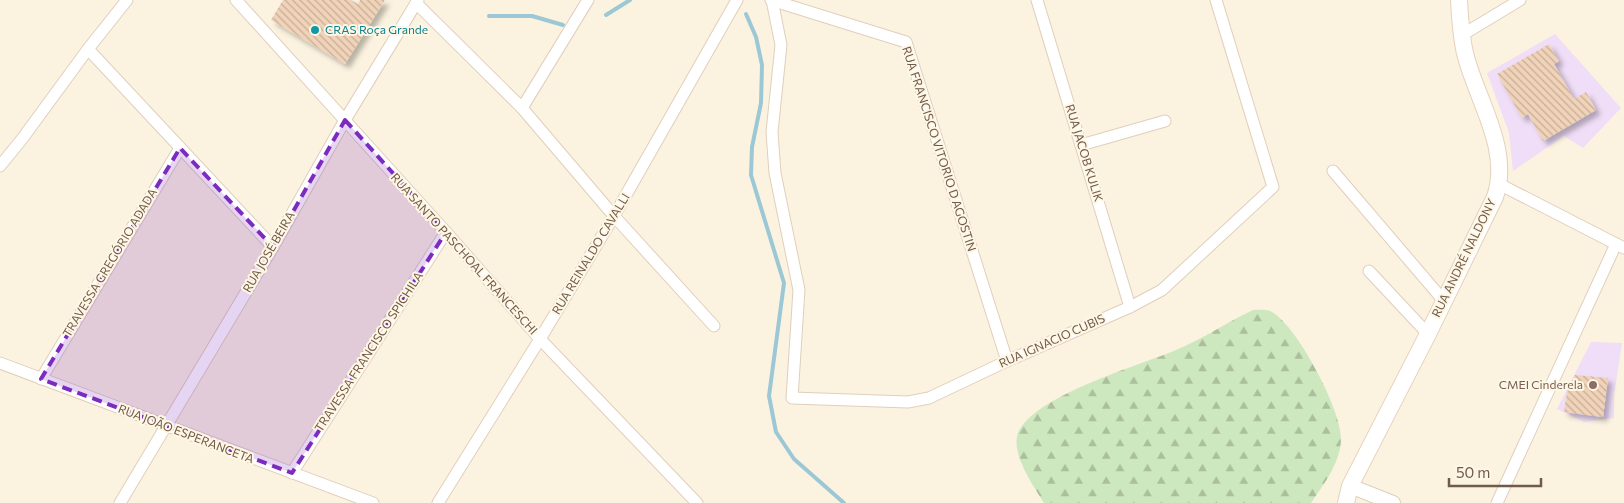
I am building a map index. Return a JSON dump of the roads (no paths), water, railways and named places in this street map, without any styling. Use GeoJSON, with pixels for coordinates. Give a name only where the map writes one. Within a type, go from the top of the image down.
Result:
{"type":"FeatureCollection","features":[{"type":"Feature","properties":{"kind":"main road","name":"RUA ANDRÉ NALDONY"},"geometry":{"type":"LineString","coordinates":[[1346,503],[1350,486],[1428,334],[1495,197],[1499,184],[1498,148],[1466,56],[1459,0]]}},
{"type":"Feature","properties":{"kind":"street"},"geometry":{"type":"LineString","coordinates":[[0,166],[127,0]]}},
{"type":"Feature","properties":{"kind":"street","name":"RUA SANTO PASCHOAL FRANCESCHI"},"geometry":{"type":"LineString","coordinates":[[236,0],[540,339],[697,503]]}},
{"type":"Feature","properties":{"kind":"street"},"geometry":{"type":"LineString","coordinates":[[522,108],[588,0]]}},
{"type":"Feature","properties":{"kind":"street","name":"RUA REINALDO CAVALLI"},"geometry":{"type":"LineString","coordinates":[[438,503],[614,216],[737,0]]}},
{"type":"Feature","properties":{"kind":"street","name":"RUA IGNACIO CUBIS"},"geometry":{"type":"LineString","coordinates":[[772,0],[781,45],[772,132],[774,173],[799,290],[792,398],[908,402],[929,398],[1007,361],[1130,307],[1162,290],[1273,187],[1216,0]]}},
{"type":"Feature","properties":{"kind":"street","name":"RUA FRANCISCO VITORIO D AGOSTIN"},"geometry":{"type":"LineString","coordinates":[[772,0],[906,42],[1007,361]]}},
{"type":"Feature","properties":{"kind":"street","name":"RUA JACOB KULIK"},"geometry":{"type":"LineString","coordinates":[[1037,0],[1130,307]]}},
{"type":"Feature","properties":{"kind":"street"},"geometry":{"type":"LineString","coordinates":[[1462,35],[1520,0]]}},
{"type":"Feature","properties":{"kind":"street"},"geometry":{"type":"LineString","coordinates":[[417,2],[522,108],[614,216],[714,326]]}},
{"type":"Feature","properties":{"kind":"street","name":"RUA JOSÉ BEIRA"},"geometry":{"type":"LineString","coordinates":[[120,503],[273,247],[345,120],[417,2]]}},
{"type":"Feature","properties":{"kind":"street"},"geometry":{"type":"LineString","coordinates":[[88,49],[273,247]]}},
{"type":"Feature","properties":{"kind":"street"},"geometry":{"type":"LineString","coordinates":[[1081,145],[1165,121]]}},
{"type":"Feature","properties":{"kind":"street","name":"TRAVESSA GREGÓRIO ADADA"},"geometry":{"type":"LineString","coordinates":[[41,379],[180,148]]}},
{"type":"Feature","properties":{"kind":"street"},"geometry":{"type":"LineString","coordinates":[[1333,171],[1444,300]]}},
{"type":"Feature","properties":{"kind":"street"},"geometry":{"type":"LineString","coordinates":[[1497,503],[1620,246],[1499,184]]}},
{"type":"Feature","properties":{"kind":"street","name":"TRAVESSA FRANCISCO SPICHILA"},"geometry":{"type":"LineString","coordinates":[[292,473],[446,232]]}},
{"type":"Feature","properties":{"kind":"street"},"geometry":{"type":"LineString","coordinates":[[1369,271],[1428,334]]}},
{"type":"Feature","properties":{"kind":"street","name":"RUA JOÃO ESPERANCETA"},"geometry":{"type":"LineString","coordinates":[[0,363],[373,503]]}},
{"type":"Feature","properties":{"kind":"street"},"geometry":{"type":"LineString","coordinates":[[1350,486],[1394,503]]}},
{"type":"Feature","properties":{"kind":"waterway"},"geometry":{"type":"LineString","coordinates":[[606,15],[630,0]]}},
{"type":"Feature","properties":{"kind":"waterway"},"geometry":{"type":"LineString","coordinates":[[746,14],[756,37],[762,65],[761,103],[752,147],[751,175],[784,283],[769,396],[776,432],[794,459],[844,503]]}},
{"type":"Feature","properties":{"kind":"waterway"},"geometry":{"type":"LineString","coordinates":[[489,16],[532,16],[563,25]]}},
{"type":"Feature","properties":{"kind":"place","name":"CRAS Roça Grande"},"geometry":{"type":"Point","coordinates":[315,30]}},
{"type":"Feature","properties":{"kind":"place","name":"CMEI Cinderela"},"geometry":{"type":"Point","coordinates":[1593,385]}}]}
